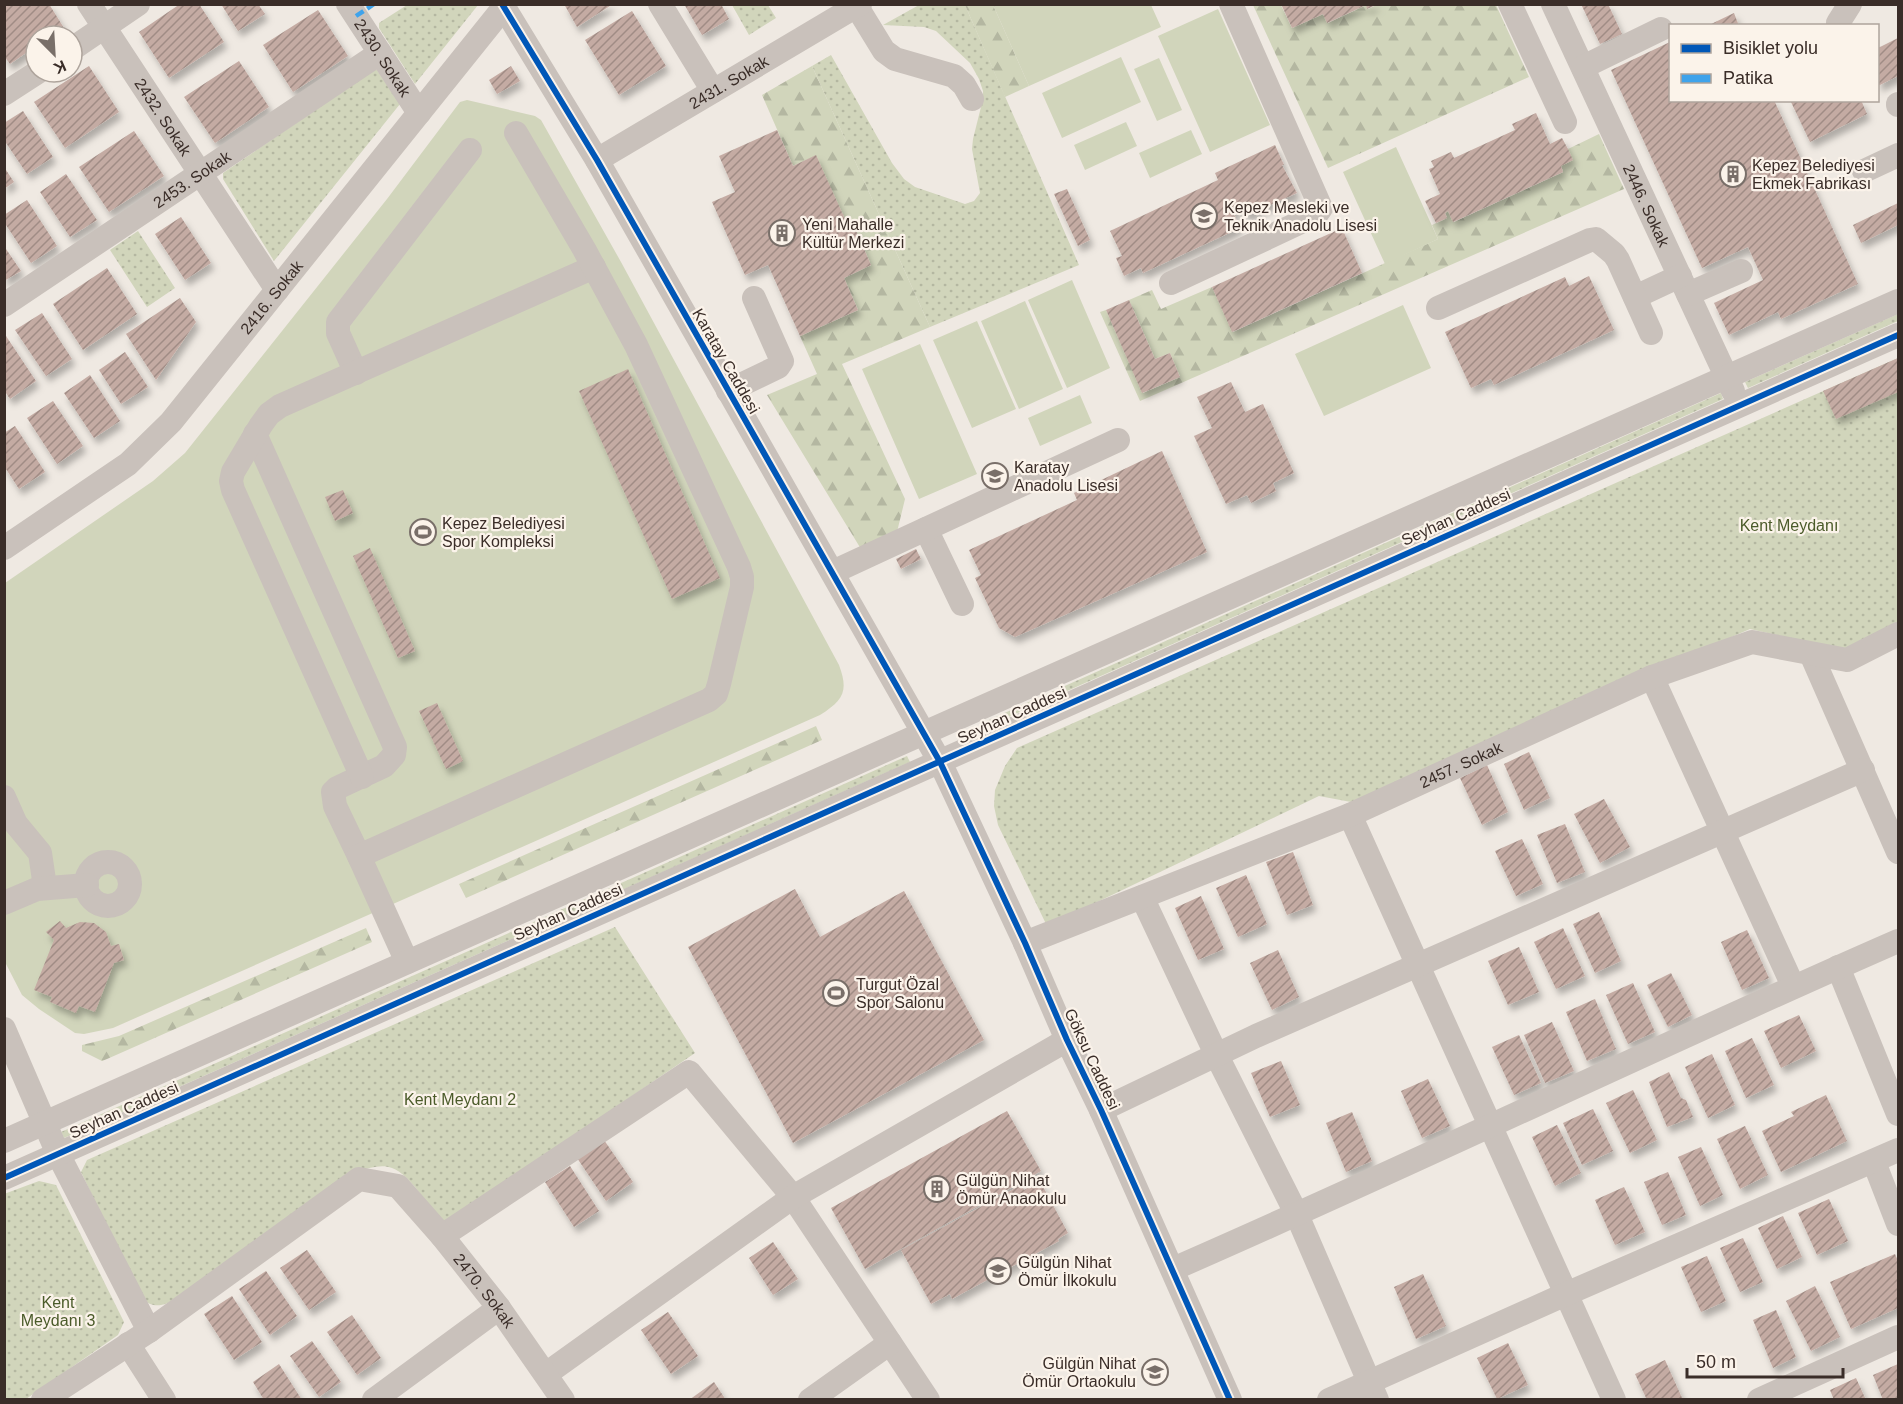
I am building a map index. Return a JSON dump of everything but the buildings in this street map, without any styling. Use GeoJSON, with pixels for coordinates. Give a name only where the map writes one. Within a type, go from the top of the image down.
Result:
{"type":"FeatureCollection","features":[{"type":"Feature","properties":{"kind":"street","name":"2432. Sokak"},"geometry":{"type":"LineString","coordinates":[[88,4],[277,290]]}},
{"type":"Feature","properties":{"kind":"street"},"geometry":{"type":"LineString","coordinates":[[84,41],[138,4]]}},
{"type":"Feature","properties":{"kind":"street"},"geometry":{"type":"LineString","coordinates":[[660,4],[713,91]]}},
{"type":"Feature","properties":{"kind":"street"},"geometry":{"type":"LineString","coordinates":[[1171,283],[1316,214],[1321,207],[1231,4]]}},
{"type":"Feature","properties":{"kind":"street"},"geometry":{"type":"LineString","coordinates":[[1510,4],[1565,122]]}},
{"type":"Feature","properties":{"kind":"street","name":"2446. Sokak"},"geometry":{"type":"LineString","coordinates":[[1553,4],[1740,406]]}},
{"type":"Feature","properties":{"kind":"street","name":"2416. Sokak"},"geometry":{"type":"LineString","coordinates":[[4,548],[128,464],[171,422],[503,6]]}},
{"type":"Feature","properties":{"kind":"street","name":"Karatay Caddesi"},"geometry":{"type":"LineString","coordinates":[[503,6],[597,160],[925,733]]}},
{"type":"Feature","properties":{"kind":"street"},"geometry":{"type":"LineString","coordinates":[[858,6],[884,51],[895,59],[954,76],[964,85],[972,99]]}},
{"type":"Feature","properties":{"kind":"street","name":"2431. Sokak"},"geometry":{"type":"LineString","coordinates":[[597,160],[858,6]]}},
{"type":"Feature","properties":{"kind":"street","name":"2430. Sokak"},"geometry":{"type":"LineString","coordinates":[[359,8],[380,53],[419,113]]}},
{"type":"Feature","properties":{"kind":"street"},"geometry":{"type":"LineString","coordinates":[[1583,67],[1661,28]]}},
{"type":"Feature","properties":{"kind":"street","name":"2453. Sokak"},"geometry":{"type":"LineString","coordinates":[[4,305],[380,53]]}},
{"type":"Feature","properties":{"kind":"street"},"geometry":{"type":"LineString","coordinates":[[4,94],[24,81]]}},
{"type":"Feature","properties":{"kind":"street"},"geometry":{"type":"LineString","coordinates":[[359,856],[698,705],[716,694],[742,587],[740,567],[636,345],[594,267],[516,133]]}},
{"type":"Feature","properties":{"kind":"street"},"geometry":{"type":"LineString","coordinates":[[356,373],[338,333],[338,322],[470,150]]}},
{"type":"Feature","properties":{"kind":"street"},"geometry":{"type":"LineString","coordinates":[[1864,171],[1899,155]]}},
{"type":"Feature","properties":{"kind":"street"},"geometry":{"type":"LineString","coordinates":[[1438,308],[1596,239],[1614,254],[1651,333]]}},
{"type":"Feature","properties":{"kind":"street"},"geometry":{"type":"LineString","coordinates":[[362,777],[232,490],[233,472],[269,414],[280,406],[594,267]]}},
{"type":"Feature","properties":{"kind":"street"},"geometry":{"type":"LineString","coordinates":[[1635,297],[1742,271]]}},
{"type":"Feature","properties":{"kind":"street"},"geometry":{"type":"LineString","coordinates":[[728,392],[778,367],[782,361],[754,298]]}},
{"type":"Feature","properties":{"kind":"street","name":"Seyhan Caddesi"},"geometry":{"type":"LineString","coordinates":[[4,1141],[1899,301]]}},
{"type":"Feature","properties":{"kind":"street","name":"Seyhan Caddesi"},"geometry":{"type":"LineString","coordinates":[[4,1178],[1899,335]]}},
{"type":"Feature","properties":{"kind":"street"},"geometry":{"type":"LineString","coordinates":[[255,434],[395,747],[390,761],[333,792],[335,806],[407,962]]}},
{"type":"Feature","properties":{"kind":"street"},"geometry":{"type":"LineString","coordinates":[[833,572],[1118,440]]}},
{"type":"Feature","properties":{"kind":"street"},"geometry":{"type":"LineString","coordinates":[[926,529],[963,604]]}},
{"type":"Feature","properties":{"kind":"street","name":"2457. Sokak"},"geometry":{"type":"LineString","coordinates":[[1025,943],[1350,815],[1652,677],[1752,642],[1847,660],[1899,634]]}},
{"type":"Feature","properties":{"kind":"street"},"geometry":{"type":"LineString","coordinates":[[1811,654],[1895,836]]}},
{"type":"Feature","properties":{"kind":"street"},"geometry":{"type":"LineString","coordinates":[[1652,677],[1793,986]]}},
{"type":"Feature","properties":{"kind":"street","name":"Göksu Caddesi"},"geometry":{"type":"LineString","coordinates":[[925,733],[1025,943],[1230,1400]]}},
{"type":"Feature","properties":{"kind":"street"},"geometry":{"type":"LineString","coordinates":[[1101,1110],[1216,1054],[1863,770]]}},
{"type":"Feature","properties":{"kind":"street"},"geometry":{"type":"LineString","coordinates":[[4,797],[15,824],[40,853],[45,887]]}},
{"type":"Feature","properties":{"kind":"street"},"geometry":{"type":"LineString","coordinates":[[1350,815],[1614,1400]]}},
{"type":"Feature","properties":{"kind":"street"},"geometry":{"type":"LineString","coordinates":[[4,903],[26,892],[45,887],[87,885]]}},
{"type":"Feature","properties":{"kind":"street"},"geometry":{"type":"LineString","coordinates":[[1142,897],[1216,1054],[1298,1215],[1373,1390]]}},
{"type":"Feature","properties":{"kind":"street"},"geometry":{"type":"LineString","coordinates":[[1173,1269],[1298,1215],[1793,986],[1899,941]]}},
{"type":"Feature","properties":{"kind":"street"},"geometry":{"type":"LineString","coordinates":[[1838,967],[1899,1114]]}},
{"type":"Feature","properties":{"kind":"street"},"geometry":{"type":"LineString","coordinates":[[4,1029],[58,1154],[149,1331],[43,1400]]}},
{"type":"Feature","properties":{"kind":"street"},"geometry":{"type":"LineString","coordinates":[[546,1374],[793,1197],[1067,1040]]}},
{"type":"Feature","properties":{"kind":"street"},"geometry":{"type":"LineString","coordinates":[[442,1236],[688,1072],[793,1197],[928,1400]]}},
{"type":"Feature","properties":{"kind":"street"},"geometry":{"type":"LineString","coordinates":[[1329,1400],[1373,1390],[1566,1294],[1899,1150]]}},
{"type":"Feature","properties":{"kind":"street"},"geometry":{"type":"LineString","coordinates":[[1874,1162],[1899,1224]]}},
{"type":"Feature","properties":{"kind":"street","name":"2470. Sokak"},"geometry":{"type":"LineString","coordinates":[[149,1331],[359,1179],[398,1186],[442,1236],[499,1308],[563,1400]]}},
{"type":"Feature","properties":{"kind":"street"},"geometry":{"type":"LineString","coordinates":[[374,1400],[499,1308]]}},
{"type":"Feature","properties":{"kind":"street"},"geometry":{"type":"LineString","coordinates":[[1759,1400],[1899,1337]]}},
{"type":"Feature","properties":{"kind":"street"},"geometry":{"type":"LineString","coordinates":[[810,1400],[890,1343]]}},
{"type":"Feature","properties":{"kind":"street"},"geometry":{"type":"LineString","coordinates":[[128,1344],[164,1400]]}},
{"type":"Feature","properties":{"kind":"green space"},"geometry":{"type":"Polygon","coordinates":[[[1000,4],[1151,5],[1161,27],[1029,86],[994,7],[1000,4]]]}},
{"type":"Feature","properties":{"kind":"green space"},"geometry":{"type":"Polygon","coordinates":[[[1378,4],[1496,5],[1529,77],[1328,168],[1253,5],[1281,5],[1292,28],[1323,14],[1328,23],[1366,5],[1368,9],[1378,4]]]}},
{"type":"Feature","properties":{"kind":"green space"},"geometry":{"type":"Polygon","coordinates":[[[407,5],[478,5],[415,84],[379,28],[379,23],[407,5]]]}},
{"type":"Feature","properties":{"kind":"green space"},"geometry":{"type":"Polygon","coordinates":[[[732,5],[768,5],[776,18],[749,35],[732,5]]]}},
{"type":"Feature","properties":{"kind":"green space"},"geometry":{"type":"Polygon","coordinates":[[[919,5],[965,5],[1079,265],[930,327],[812,66],[831,55],[892,163],[904,179],[915,187],[965,204],[974,201],[980,193],[972,149],[983,99],[979,79],[970,63],[936,31],[924,27],[883,25],[919,5]]]}},
{"type":"Feature","properties":{"kind":"green space"},"geometry":{"type":"Polygon","coordinates":[[[965,5],[1000,5],[994,7],[1029,86],[1005,97],[965,5]]]}},
{"type":"Feature","properties":{"kind":"green space"},"geometry":{"type":"Polygon","coordinates":[[[1218,9],[1270,125],[1210,152],[1158,36],[1218,9]]]}},
{"type":"Feature","properties":{"kind":"green space"},"geometry":{"type":"Polygon","coordinates":[[[1121,57],[1141,102],[1062,138],[1042,93],[1121,57]]]}},
{"type":"Feature","properties":{"kind":"green space"},"geometry":{"type":"Polygon","coordinates":[[[1159,58],[1182,110],[1157,121],[1134,69],[1159,58]]]}},
{"type":"Feature","properties":{"kind":"green space"},"geometry":{"type":"Polygon","coordinates":[[[812,66],[930,327],[842,364],[905,499],[897,532],[861,549],[767,395],[817,374],[800,336],[858,310],[844,278],[871,265],[854,226],[849,228],[815,156],[793,166],[762,95],[812,66]]]}},
{"type":"Feature","properties":{"kind":"green space"},"geometry":{"type":"Polygon","coordinates":[[[377,70],[400,104],[274,261],[223,179],[223,173],[377,70]]]}},
{"type":"Feature","properties":{"kind":"green space","name":"Kepez Belediyesi Spor Kompleksi"},"geometry":{"type":"Polygon","coordinates":[[[467,100],[535,116],[541,120],[621,262],[839,665],[843,682],[842,694],[834,705],[820,715],[113,1028],[84,1034],[75,1033],[22,995],[5,962],[5,583],[153,481],[185,453],[387,199],[460,102],[467,100]]]}},
{"type":"Feature","properties":{"kind":"green space"},"geometry":{"type":"Polygon","coordinates":[[[1126,122],[1137,146],[1085,170],[1074,145],[1126,122]]]}},
{"type":"Feature","properties":{"kind":"green space"},"geometry":{"type":"Polygon","coordinates":[[[1191,130],[1202,154],[1150,178],[1139,153],[1191,130]]]}},
{"type":"Feature","properties":{"kind":"green space"},"geometry":{"type":"Polygon","coordinates":[[[1599,134],[1624,189],[1140,401],[1100,312],[1106,310],[1143,393],[1180,377],[1170,353],[1155,359],[1129,300],[1152,290],[1161,309],[1212,287],[1233,332],[1438,239],[1432,225],[1447,218],[1445,213],[1448,211],[1454,222],[1563,172],[1561,166],[1568,149],[1599,134]]]}},
{"type":"Feature","properties":{"kind":"green space"},"geometry":{"type":"Polygon","coordinates":[[[1396,147],[1438,239],[1385,264],[1343,172],[1396,147]]]}},
{"type":"Feature","properties":{"kind":"green space"},"geometry":{"type":"Polygon","coordinates":[[[138,231],[175,288],[147,307],[110,250],[138,231]]]}},
{"type":"Feature","properties":{"kind":"green space"},"geometry":{"type":"Polygon","coordinates":[[[1072,280],[1110,368],[1067,388],[1028,300],[1072,280]]]}},
{"type":"Feature","properties":{"kind":"green space"},"geometry":{"type":"Polygon","coordinates":[[[1025,301],[1063,389],[1019,409],[981,321],[1025,301]]]}},
{"type":"Feature","properties":{"kind":"green space"},"geometry":{"type":"Polygon","coordinates":[[[1403,305],[1431,368],[1324,416],[1295,354],[1403,305]]]}},
{"type":"Feature","properties":{"kind":"green space"},"geometry":{"type":"Polygon","coordinates":[[[1898,314],[1898,321],[1748,388],[1745,382],[1898,314]]]}},
{"type":"Feature","properties":{"kind":"green space"},"geometry":{"type":"Polygon","coordinates":[[[977,321],[1016,409],[972,428],[933,340],[977,321]]]}},
{"type":"Feature","properties":{"kind":"green space"},"geometry":{"type":"Polygon","coordinates":[[[920,344],[977,474],[919,499],[862,369],[920,344]]]}},
{"type":"Feature","properties":{"kind":"green space","name":"Kent Meydanı"},"geometry":{"type":"Polygon","coordinates":[[[1898,358],[1898,625],[1842,650],[1750,629],[1351,802],[1319,796],[1047,926],[998,825],[994,806],[995,790],[1005,766],[1017,748],[1898,358]]]}},
{"type":"Feature","properties":{"kind":"green space"},"geometry":{"type":"Polygon","coordinates":[[[1721,393],[1723,399],[984,728],[982,723],[1721,393]]]}},
{"type":"Feature","properties":{"kind":"green space"},"geometry":{"type":"Polygon","coordinates":[[[1080,395],[1092,423],[1040,446],[1028,418],[1080,395]]]}},
{"type":"Feature","properties":{"kind":"green space"},"geometry":{"type":"Polygon","coordinates":[[[816,726],[822,740],[466,898],[459,884],[816,726]]]}},
{"type":"Feature","properties":{"kind":"green space"},"geometry":{"type":"Polygon","coordinates":[[[907,756],[910,762],[64,1138],[61,1132],[907,756]]]}},
{"type":"Feature","properties":{"kind":"green space","name":"Kent Meydanı 2"},"geometry":{"type":"Polygon","coordinates":[[[615,927],[695,1053],[443,1225],[406,1177],[392,1168],[380,1166],[371,1168],[359,1171],[168,1303],[154,1305],[141,1298],[81,1172],[87,1160],[615,927]]]}},
{"type":"Feature","properties":{"kind":"green space"},"geometry":{"type":"Polygon","coordinates":[[[366,928],[372,942],[107,1059],[102,1061],[82,1051],[82,1045],[119,1036],[366,928]]]}},
{"type":"Feature","properties":{"kind":"green space","name":"Kent Meydanı 3"},"geometry":{"type":"Polygon","coordinates":[[[39,1181],[56,1185],[124,1322],[118,1335],[26,1399],[6,1399],[4,1194],[39,1181]]]}},
{"type":"Feature","properties":{"kind":"marked path"},"geometry":{"type":"LineString","coordinates":[[356,16],[374,4]]}},
{"type":"Feature","properties":{"kind":"cycle path"},"geometry":{"type":"LineString","coordinates":[[502,4],[597,160],[940,762],[1101,1110],[1230,1400]]}},
{"type":"Feature","properties":{"kind":"cycle path"},"geometry":{"type":"LineString","coordinates":[[4,1178],[1898,335]]}},
{"type":"Feature","properties":{"kind":"place","name":"Kepez Belediyesi Ekmek Fabrikası"},"geometry":{"type":"Point","coordinates":[1733,174]}},
{"type":"Feature","properties":{"kind":"place","name":"Kepez Mesleki ve Teknik Anadolu Lisesi"},"geometry":{"type":"Point","coordinates":[1204,216]}},
{"type":"Feature","properties":{"kind":"place","name":"Yeni Mahalle Kültür Merkezi"},"geometry":{"type":"Point","coordinates":[782,233]}},
{"type":"Feature","properties":{"kind":"place","name":"Karatay Anadolu Lisesi"},"geometry":{"type":"Point","coordinates":[995,476]}},
{"type":"Feature","properties":{"kind":"place","name":"Kepez Belediyesi Spor Kompleksi"},"geometry":{"type":"Point","coordinates":[423,532]}},
{"type":"Feature","properties":{"kind":"place","name":"Turgut Özal Spor Salonu"},"geometry":{"type":"Point","coordinates":[836,993]}},
{"type":"Feature","properties":{"kind":"place","name":"Gülgün Nihat Ömür Anaokulu"},"geometry":{"type":"Point","coordinates":[937,1189]}},
{"type":"Feature","properties":{"kind":"place","name":"Gülgün Nihat Ömür İlkokulu"},"geometry":{"type":"Point","coordinates":[998,1271]}},
{"type":"Feature","properties":{"kind":"place","name":"Gülgün Nihat Ömür Ortaokulu"},"geometry":{"type":"Point","coordinates":[1155,1372]}}]}
